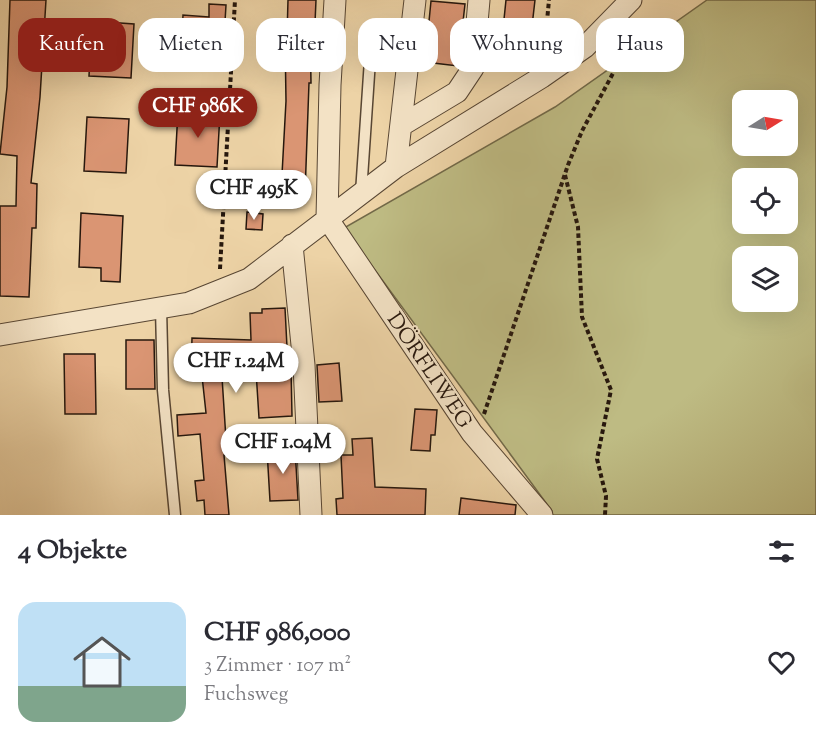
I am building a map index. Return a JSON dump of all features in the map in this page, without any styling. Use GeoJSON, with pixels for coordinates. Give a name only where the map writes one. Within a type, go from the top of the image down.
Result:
{"type":"FeatureCollection","features":[{"type":"Feature","properties":{"kind":"street"},"geometry":{"type":"LineString","coordinates":[[327,218],[330,85],[335,0]]}},
{"type":"Feature","properties":{"kind":"street"},"geometry":{"type":"LineString","coordinates":[[396,167],[415,0]]}},
{"type":"Feature","properties":{"kind":"street"},"geometry":{"type":"LineString","coordinates":[[402,125],[457,92],[473,68],[478,0]]}},
{"type":"Feature","properties":{"kind":"street"},"geometry":{"type":"LineString","coordinates":[[0,335],[189,303],[249,279],[396,167],[542,77],[585,47],[631,10]]}},
{"type":"Feature","properties":{"kind":"street","name":"DÖRFLIWEG"},"geometry":{"type":"LineString","coordinates":[[327,218],[476,438],[542,515]]}},
{"type":"Feature","properties":{"kind":"street"},"geometry":{"type":"LineString","coordinates":[[292,245],[304,365],[310,515]]}},
{"type":"Feature","properties":{"kind":"lane"},"geometry":{"type":"LineString","coordinates":[[361,193],[369,72]]}},
{"type":"Feature","properties":{"kind":"lane"},"geometry":{"type":"LineString","coordinates":[[162,308],[163,390],[175,515]]}},
{"type":"Feature","properties":{"kind":"path"},"geometry":{"type":"LineString","coordinates":[[220,291],[235,0]]}},
{"type":"Feature","properties":{"kind":"path"},"geometry":{"type":"LineString","coordinates":[[542,77],[549,0]]}},
{"type":"Feature","properties":{"kind":"path"},"geometry":{"type":"LineString","coordinates":[[476,438],[565,174],[582,130],[625,51],[631,10]]}},
{"type":"Feature","properties":{"kind":"path"},"geometry":{"type":"LineString","coordinates":[[565,174],[578,227],[582,317],[611,390],[597,459],[606,496],[605,515]]}},
{"type":"Feature","properties":{"kind":"shaded area"},"geometry":{"type":"Polygon","coordinates":[[[707,0],[816,0],[816,515],[552,515],[552,511],[344,228],[555,107],[605,72],[684,72],[684,18],[681,18],[707,0]]]}},
{"type":"Feature","properties":{"kind":"building"},"geometry":{"type":"Polygon","coordinates":[[[10,0],[46,0],[45,18],[18,18],[18,72],[42,72],[31,183],[37,184],[36,228],[32,228],[29,297],[0,296],[0,206],[16,206],[17,156],[0,154],[7,87],[10,0]]]}},
{"type":"Feature","properties":{"kind":"building"},"geometry":{"type":"Polygon","coordinates":[[[288,0],[316,0],[315,18],[288,18],[288,0]]]}},
{"type":"Feature","properties":{"kind":"building"},"geometry":{"type":"Polygon","coordinates":[[[506,0],[535,0],[533,18],[504,18],[506,0]]]}},
{"type":"Feature","properties":{"kind":"building"},"geometry":{"type":"Polygon","coordinates":[[[431,1],[465,4],[463,18],[450,18],[450,65],[438,64],[438,18],[429,18],[431,1]]]}},
{"type":"Feature","properties":{"kind":"building"},"geometry":{"type":"Polygon","coordinates":[[[209,4],[226,5],[225,18],[183,18],[183,15],[209,17],[209,4]]]}},
{"type":"Feature","properties":{"kind":"building"},"geometry":{"type":"Polygon","coordinates":[[[126,23],[134,24],[131,78],[89,76],[89,72],[126,72],[126,23]]]}},
{"type":"Feature","properties":{"kind":"building"},"geometry":{"type":"Polygon","coordinates":[[[286,72],[311,72],[305,194],[281,193],[286,72]]]}},
{"type":"Feature","properties":{"kind":"building"},"geometry":{"type":"Polygon","coordinates":[[[178,111],[220,113],[217,167],[175,165],[178,111]]]}},
{"type":"Feature","properties":{"kind":"building"},"geometry":{"type":"Polygon","coordinates":[[[87,117],[129,119],[126,173],[84,171],[87,117]]]}},
{"type":"Feature","properties":{"kind":"building"},"geometry":{"type":"Polygon","coordinates":[[[247,212],[263,214],[262,230],[246,229],[247,212]]]}},
{"type":"Feature","properties":{"kind":"building"},"geometry":{"type":"Polygon","coordinates":[[[81,213],[123,216],[120,282],[101,281],[101,268],[79,267],[81,213]]]}},
{"type":"Feature","properties":{"kind":"building"},"geometry":{"type":"Polygon","coordinates":[[[285,308],[288,367],[291,367],[292,416],[259,418],[256,371],[225,371],[225,377],[222,377],[227,455],[224,455],[229,515],[205,515],[204,500],[197,501],[195,481],[204,480],[200,434],[178,436],[177,415],[206,413],[202,376],[191,376],[192,338],[251,340],[250,313],[262,313],[262,309],[285,308]]]}},
{"type":"Feature","properties":{"kind":"building"},"geometry":{"type":"Polygon","coordinates":[[[126,340],[154,340],[155,389],[126,389],[126,340]]]}},
{"type":"Feature","properties":{"kind":"building"},"geometry":{"type":"Polygon","coordinates":[[[64,354],[95,354],[96,414],[65,414],[64,354]]]}},
{"type":"Feature","properties":{"kind":"building"},"geometry":{"type":"Polygon","coordinates":[[[339,363],[342,401],[319,402],[317,365],[339,363]]]}},
{"type":"Feature","properties":{"kind":"building"},"geometry":{"type":"Polygon","coordinates":[[[415,409],[437,410],[435,435],[431,435],[430,451],[411,450],[415,409]]]}},
{"type":"Feature","properties":{"kind":"building"},"geometry":{"type":"Polygon","coordinates":[[[372,438],[375,487],[426,489],[425,515],[337,515],[336,499],[343,498],[341,455],[353,455],[352,439],[372,438]]]}},
{"type":"Feature","properties":{"kind":"building"},"geometry":{"type":"Polygon","coordinates":[[[295,448],[298,500],[270,501],[267,450],[295,448]]]}},
{"type":"Feature","properties":{"kind":"building"},"geometry":{"type":"Polygon","coordinates":[[[461,498],[516,505],[515,515],[459,515],[461,498]]]}}]}
